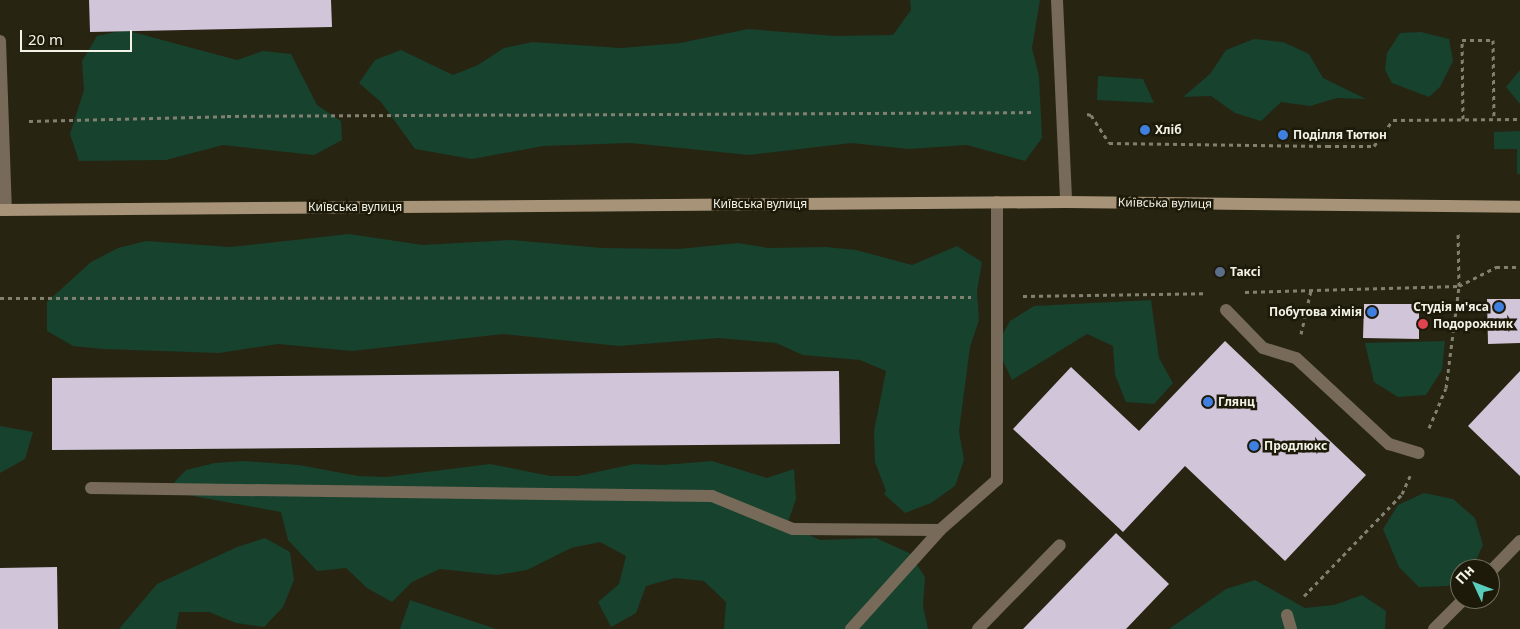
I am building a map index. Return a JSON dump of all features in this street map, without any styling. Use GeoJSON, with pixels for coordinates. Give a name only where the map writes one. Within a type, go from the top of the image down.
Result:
{"type":"FeatureCollection","features":[{"type":"Feature","properties":{"kind":"main road","name":"Київська вулиця"},"geometry":{"type":"LineString","coordinates":[[3,210],[997,202],[1520,208]]}},
{"type":"Feature","properties":{"kind":"lane"},"geometry":{"type":"LineString","coordinates":[[1057,0],[1066,202]]}},
{"type":"Feature","properties":{"kind":"lane"},"geometry":{"type":"LineString","coordinates":[[0,41],[3,210]]}},
{"type":"Feature","properties":{"kind":"lane"},"geometry":{"type":"LineString","coordinates":[[852,629],[940,530],[997,480],[997,202]]}},
{"type":"Feature","properties":{"kind":"lane"},"geometry":{"type":"LineString","coordinates":[[1226,310],[1264,348],[1296,358],[1389,444],[1419,453]]}},
{"type":"Feature","properties":{"kind":"lane"},"geometry":{"type":"LineString","coordinates":[[91,488],[712,496],[793,528],[940,530]]}},
{"type":"Feature","properties":{"kind":"lane"},"geometry":{"type":"LineString","coordinates":[[1500,562],[1520,541]]}},
{"type":"Feature","properties":{"kind":"lane"},"geometry":{"type":"LineString","coordinates":[[978,629],[1060,545]]}},
{"type":"Feature","properties":{"kind":"lane"},"geometry":{"type":"LineString","coordinates":[[1434,629],[1454,609]]}},
{"type":"Feature","properties":{"kind":"lane"},"geometry":{"type":"LineString","coordinates":[[1287,615],[1291,629]]}},
{"type":"Feature","properties":{"kind":"path"},"geometry":{"type":"LineString","coordinates":[[1463,120],[1462,40],[1494,40],[1494,119]]}},
{"type":"Feature","properties":{"kind":"path"},"geometry":{"type":"LineString","coordinates":[[2,122],[228,116],[1062,112],[1091,114],[1109,143],[1374,146],[1393,120],[1520,119]]}},
{"type":"Feature","properties":{"kind":"path"},"geometry":{"type":"LineString","coordinates":[[1242,292],[1458,286],[1496,267],[1520,267]]}},
{"type":"Feature","properties":{"kind":"path"},"geometry":{"type":"LineString","coordinates":[[0,298],[997,297],[1212,293]]}},
{"type":"Feature","properties":{"kind":"green space"},"geometry":{"type":"Polygon","coordinates":[[[910,0],[1040,0],[1032,48],[1039,76],[1042,138],[1025,161],[967,145],[909,149],[851,143],[749,155],[631,143],[543,146],[472,159],[415,149],[381,102],[359,83],[375,60],[401,50],[453,75],[478,65],[504,48],[532,42],[621,48],[680,43],[748,29],[835,36],[893,35],[911,10],[910,0]]]}},
{"type":"Feature","properties":{"kind":"green space"},"geometry":{"type":"Polygon","coordinates":[[[125,30],[237,60],[263,51],[291,54],[317,105],[341,121],[342,140],[314,155],[223,145],[166,160],[79,161],[70,134],[84,90],[82,61],[97,36],[125,30]]]}},
{"type":"Feature","properties":{"kind":"green space"},"geometry":{"type":"Polygon","coordinates":[[[1421,32],[1449,39],[1453,61],[1440,87],[1429,97],[1392,83],[1385,70],[1387,53],[1400,33],[1421,32]]]}},
{"type":"Feature","properties":{"kind":"green space"},"geometry":{"type":"Polygon","coordinates":[[[1254,39],[1283,42],[1309,54],[1323,78],[1366,99],[1337,98],[1310,106],[1281,102],[1261,121],[1235,113],[1211,96],[1183,97],[1210,74],[1226,50],[1254,39]]]}},
{"type":"Feature","properties":{"kind":"green space"},"geometry":{"type":"Polygon","coordinates":[[[1520,70],[1520,104],[1506,87],[1520,70]]]}},
{"type":"Feature","properties":{"kind":"green space"},"geometry":{"type":"Polygon","coordinates":[[[1098,76],[1143,79],[1154,103],[1097,100],[1098,76]]]}},
{"type":"Feature","properties":{"kind":"green space"},"geometry":{"type":"Polygon","coordinates":[[[1520,131],[1520,174],[1517,174],[1517,149],[1494,149],[1494,132],[1520,131]]]}},
{"type":"Feature","properties":{"kind":"green space"},"geometry":{"type":"Polygon","coordinates":[[[349,234],[423,245],[512,240],[602,248],[679,249],[738,243],[768,248],[826,247],[856,250],[912,265],[957,246],[982,262],[977,291],[979,320],[970,347],[959,431],[964,460],[955,486],[931,503],[905,513],[884,494],[886,491],[875,462],[874,431],[886,371],[860,360],[803,355],[776,343],[718,338],[619,346],[503,334],[352,351],[278,344],[219,353],[103,349],[73,346],[47,331],[47,302],[91,262],[118,248],[146,241],[230,247],[349,234]]]}},
{"type":"Feature","properties":{"kind":"green space"},"geometry":{"type":"Polygon","coordinates":[[[1151,300],[1159,358],[1173,383],[1154,404],[1126,402],[1115,375],[1113,346],[1087,334],[1012,380],[996,346],[1010,321],[1034,306],[1151,300]]]}},
{"type":"Feature","properties":{"kind":"green space"},"geometry":{"type":"Polygon","coordinates":[[[1445,341],[1442,370],[1426,395],[1398,397],[1374,382],[1365,343],[1445,341]]]}},
{"type":"Feature","properties":{"kind":"green space"},"geometry":{"type":"Polygon","coordinates":[[[0,426],[33,432],[25,459],[0,473],[0,426]]]}},
{"type":"Feature","properties":{"kind":"green space"},"geometry":{"type":"Polygon","coordinates":[[[243,461],[299,465],[358,476],[386,477],[490,464],[550,476],[578,476],[634,464],[663,465],[712,461],[767,478],[794,469],[796,499],[787,525],[820,540],[876,538],[909,553],[925,577],[923,606],[928,629],[724,629],[726,602],[704,581],[675,578],[646,586],[636,613],[611,627],[598,602],[619,584],[626,556],[600,542],[571,548],[527,570],[497,575],[440,569],[412,582],[392,602],[367,588],[346,568],[317,571],[288,540],[281,512],[166,491],[186,470],[215,463],[243,461]]]}},
{"type":"Feature","properties":{"kind":"green space"},"geometry":{"type":"Polygon","coordinates":[[[1424,493],[1453,499],[1475,518],[1483,545],[1477,559],[1450,559],[1450,585],[1448,586],[1419,587],[1399,567],[1383,529],[1398,505],[1424,493]]]}},
{"type":"Feature","properties":{"kind":"green space"},"geometry":{"type":"Polygon","coordinates":[[[265,538],[290,552],[294,580],[283,607],[264,627],[236,623],[209,612],[179,612],[176,629],[119,629],[157,584],[237,547],[265,538]]]}},
{"type":"Feature","properties":{"kind":"green space"},"geometry":{"type":"Polygon","coordinates":[[[1255,580],[1305,608],[1334,605],[1362,595],[1386,611],[1385,629],[1169,629],[1226,589],[1255,580]]]}},
{"type":"Feature","properties":{"kind":"green space"},"geometry":{"type":"Polygon","coordinates":[[[410,600],[496,629],[400,629],[410,600]]]}},
{"type":"Feature","properties":{"kind":"building"},"geometry":{"type":"Polygon","coordinates":[[[89,0],[331,0],[332,27],[90,32],[89,0]]]}},
{"type":"Feature","properties":{"kind":"building"},"geometry":{"type":"Polygon","coordinates":[[[1487,299],[1520,299],[1520,343],[1488,344],[1487,299]]]}},
{"type":"Feature","properties":{"kind":"building"},"geometry":{"type":"Polygon","coordinates":[[[1364,304],[1419,304],[1419,339],[1363,338],[1364,304]]]}},
{"type":"Feature","properties":{"kind":"building"},"geometry":{"type":"Polygon","coordinates":[[[1225,341],[1366,475],[1285,561],[1185,466],[1123,532],[1013,429],[1071,367],[1139,431],[1225,341]]]}},
{"type":"Feature","properties":{"kind":"building"},"geometry":{"type":"Polygon","coordinates":[[[839,371],[840,444],[52,450],[52,378],[839,371]]]}},
{"type":"Feature","properties":{"kind":"building"},"geometry":{"type":"Polygon","coordinates":[[[1520,371],[1520,476],[1468,426],[1520,371]]]}},
{"type":"Feature","properties":{"kind":"building"},"geometry":{"type":"Polygon","coordinates":[[[1116,533],[1169,584],[1126,629],[1023,629],[1116,533]]]}},
{"type":"Feature","properties":{"kind":"building"},"geometry":{"type":"Polygon","coordinates":[[[57,567],[58,629],[0,629],[0,568],[57,567]]]}},
{"type":"Feature","properties":{"kind":"place","name":"Хліб"},"geometry":{"type":"Point","coordinates":[1145,130]}},
{"type":"Feature","properties":{"kind":"place","name":"Поділля Тютюн"},"geometry":{"type":"Point","coordinates":[1283,135]}},
{"type":"Feature","properties":{"kind":"place","name":"Таксі"},"geometry":{"type":"Point","coordinates":[1220,272]}},
{"type":"Feature","properties":{"kind":"place","name":"Студія м'яса"},"geometry":{"type":"Point","coordinates":[1499,307]}},
{"type":"Feature","properties":{"kind":"place","name":"Побутова хімія"},"geometry":{"type":"Point","coordinates":[1372,312]}},
{"type":"Feature","properties":{"kind":"place","name":"Подорожник"},"geometry":{"type":"Point","coordinates":[1423,324]}},
{"type":"Feature","properties":{"kind":"place","name":"Глянц"},"geometry":{"type":"Point","coordinates":[1208,402]}},
{"type":"Feature","properties":{"kind":"place","name":"Продлюкс"},"geometry":{"type":"Point","coordinates":[1254,446]}}]}
